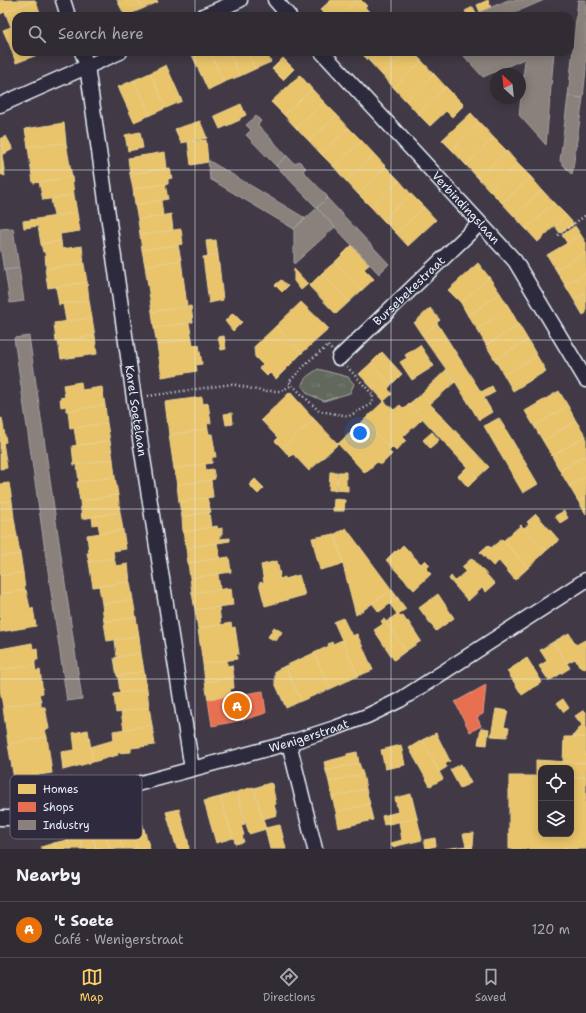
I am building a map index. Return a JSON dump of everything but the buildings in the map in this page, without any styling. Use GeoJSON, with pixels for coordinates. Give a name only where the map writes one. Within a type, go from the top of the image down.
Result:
{"type":"FeatureCollection","features":[{"type":"Feature","properties":{"kind":"street"},"geometry":{"type":"LineString","coordinates":[[62,0],[66,12]]}},
{"type":"Feature","properties":{"kind":"street"},"geometry":{"type":"LineString","coordinates":[[212,12],[240,0]]}},
{"type":"Feature","properties":{"kind":"street"},"geometry":{"type":"LineString","coordinates":[[275,0],[286,12]]}},
{"type":"Feature","properties":{"kind":"street","name":"Karel Soetelaan"},"geometry":{"type":"LineString","coordinates":[[83,56],[87,66],[134,398],[192,769]]}},
{"type":"Feature","properties":{"kind":"street"},"geometry":{"type":"LineString","coordinates":[[0,105],[111,56]]}},
{"type":"Feature","properties":{"kind":"street","name":"Verbindingslaan"},"geometry":{"type":"LineString","coordinates":[[326,56],[479,224],[515,261],[586,380]]}},
{"type":"Feature","properties":{"kind":"street","name":"Bursebekestraat"},"geometry":{"type":"LineString","coordinates":[[339,358],[479,224]]}},
{"type":"Feature","properties":{"kind":"street","name":"Wenigerstraat"},"geometry":{"type":"LineString","coordinates":[[142,783],[289,743],[367,716],[400,700],[586,580]]}},
{"type":"Feature","properties":{"kind":"street"},"geometry":{"type":"LineString","coordinates":[[289,743],[315,849]]}},
{"type":"Feature","properties":{"kind":"path"},"geometry":{"type":"LineString","coordinates":[[558,235],[586,215]]}},
{"type":"Feature","properties":{"kind":"path"},"geometry":{"type":"LineString","coordinates":[[328,346],[339,358],[374,395],[372,404],[349,416],[318,411],[289,382],[310,360],[328,346]]}},
{"type":"Feature","properties":{"kind":"path"},"geometry":{"type":"LineString","coordinates":[[134,398],[232,384],[260,391],[281,391],[292,385]]}},
{"type":"Feature","properties":{"kind":"green space"},"geometry":{"type":"Polygon","coordinates":[[[318,369],[348,377],[354,384],[350,393],[324,401],[308,394],[302,386],[304,380],[318,369]]]}},
{"type":"Feature","properties":{"kind":"place","name":"'t Soete"},"geometry":{"type":"Point","coordinates":[237,706]}}]}
